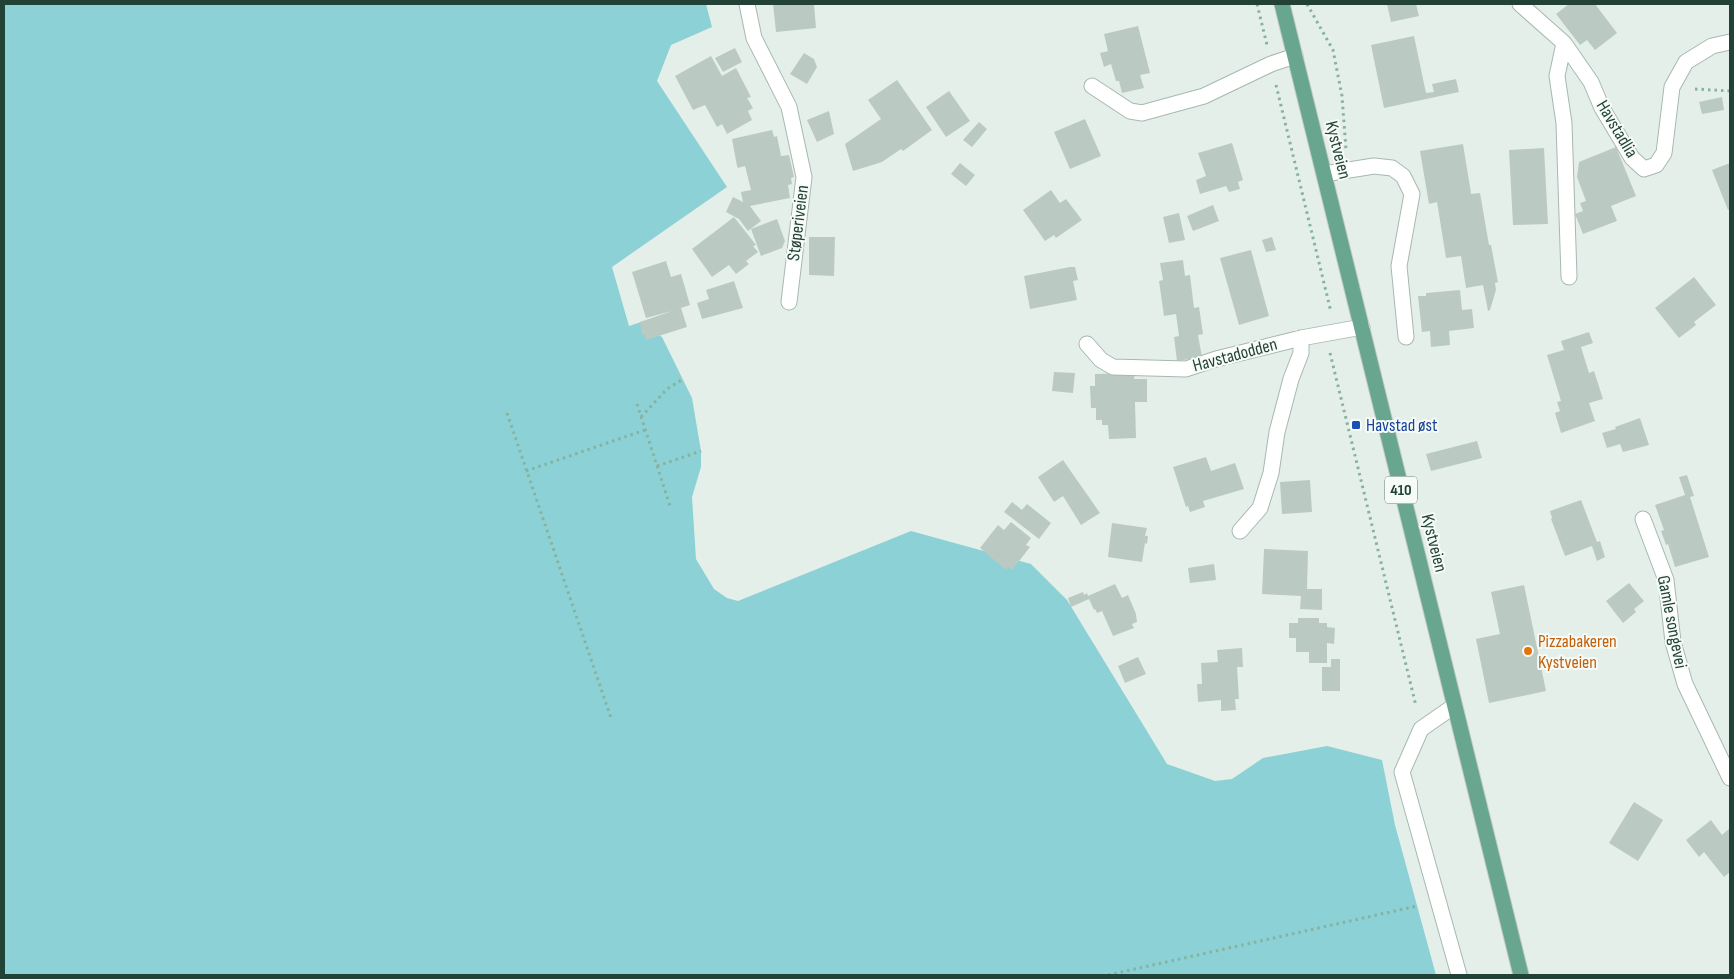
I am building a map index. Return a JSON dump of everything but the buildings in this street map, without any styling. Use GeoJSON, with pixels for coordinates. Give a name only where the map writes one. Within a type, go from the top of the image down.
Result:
{"type":"FeatureCollection","features":[{"type":"Feature","properties":{"kind":"main road","name":"Kystveien"},"geometry":{"type":"LineString","coordinates":[[1282,4],[1521,975]]}},
{"type":"Feature","properties":{"kind":"street","name":"Støperiveien"},"geometry":{"type":"LineString","coordinates":[[747,4],[754,38],[789,107],[804,176],[789,302]]}},
{"type":"Feature","properties":{"kind":"street","name":"Havstadlia"},"geometry":{"type":"LineString","coordinates":[[1520,4],[1564,43],[1592,82],[1602,108],[1632,158],[1644,169],[1656,165],[1664,153],[1672,87],[1686,62],[1712,46],[1730,42]]}},
{"type":"Feature","properties":{"kind":"street"},"geometry":{"type":"LineString","coordinates":[[1564,43],[1557,76],[1564,123],[1569,277]]}},
{"type":"Feature","properties":{"kind":"street"},"geometry":{"type":"LineString","coordinates":[[1092,86],[1130,110],[1142,113],[1204,96],[1271,64],[1295,56]]}},
{"type":"Feature","properties":{"kind":"street"},"geometry":{"type":"LineString","coordinates":[[1324,174],[1374,166],[1392,168],[1404,176],[1412,194],[1399,266],[1406,337]]}},
{"type":"Feature","properties":{"kind":"street","name":"Havstadodden"},"geometry":{"type":"LineString","coordinates":[[1087,344],[1102,360],[1113,367],[1186,369],[1216,359],[1301,338],[1362,327]]}},
{"type":"Feature","properties":{"kind":"street","name":"Havstadodden"},"geometry":{"type":"LineString","coordinates":[[1240,531],[1260,508],[1270,473],[1286,396],[1301,353],[1301,338]]}},
{"type":"Feature","properties":{"kind":"street","name":"Gamle songevei"},"geometry":{"type":"LineString","coordinates":[[1643,519],[1666,580],[1673,642],[1685,684],[1730,778]]}},
{"type":"Feature","properties":{"kind":"street"},"geometry":{"type":"LineString","coordinates":[[1454,706],[1421,729],[1402,772],[1459,975]]}},
{"type":"Feature","properties":{"kind":"path"},"geometry":{"type":"LineString","coordinates":[[1257,4],[1331,310],[1330,354],[1421,729]]}},
{"type":"Feature","properties":{"kind":"path"},"geometry":{"type":"LineString","coordinates":[[1307,4],[1333,50],[1342,96],[1349,170]]}},
{"type":"Feature","properties":{"kind":"path"},"geometry":{"type":"LineString","coordinates":[[1672,87],[1730,91]]}},
{"type":"Feature","properties":{"kind":"path"},"geometry":{"type":"LineString","coordinates":[[641,417],[667,390],[683,379]]}},
{"type":"Feature","properties":{"kind":"path"},"geometry":{"type":"LineString","coordinates":[[637,404],[670,506]]}},
{"type":"Feature","properties":{"kind":"path"},"geometry":{"type":"LineString","coordinates":[[507,413],[610,718]]}},
{"type":"Feature","properties":{"kind":"path"},"geometry":{"type":"LineString","coordinates":[[526,471],[645,430]]}},
{"type":"Feature","properties":{"kind":"path"},"geometry":{"type":"LineString","coordinates":[[657,466],[700,451]]}},
{"type":"Feature","properties":{"kind":"path"},"geometry":{"type":"LineString","coordinates":[[1108,975],[1418,906]]}},
{"type":"Feature","properties":{"kind":"water"},"geometry":{"type":"Polygon","coordinates":[[[4,4],[706,4],[712,27],[671,45],[657,81],[727,187],[612,267],[629,326],[641,322],[662,337],[692,398],[701,451],[701,467],[692,497],[696,559],[714,589],[727,598],[738,601],[911,531],[1031,564],[1067,600],[1167,764],[1215,781],[1232,779],[1263,758],[1327,746],[1382,760],[1395,825],[1436,975],[4,975],[4,4]]]}},
{"type":"Feature","properties":{"kind":"place","name":"Havstad øst"},"geometry":{"type":"Point","coordinates":[1356,425]}},
{"type":"Feature","properties":{"kind":"place","name":"Pizzabakeren Kystveien"},"geometry":{"type":"Point","coordinates":[1528,651]}}]}
